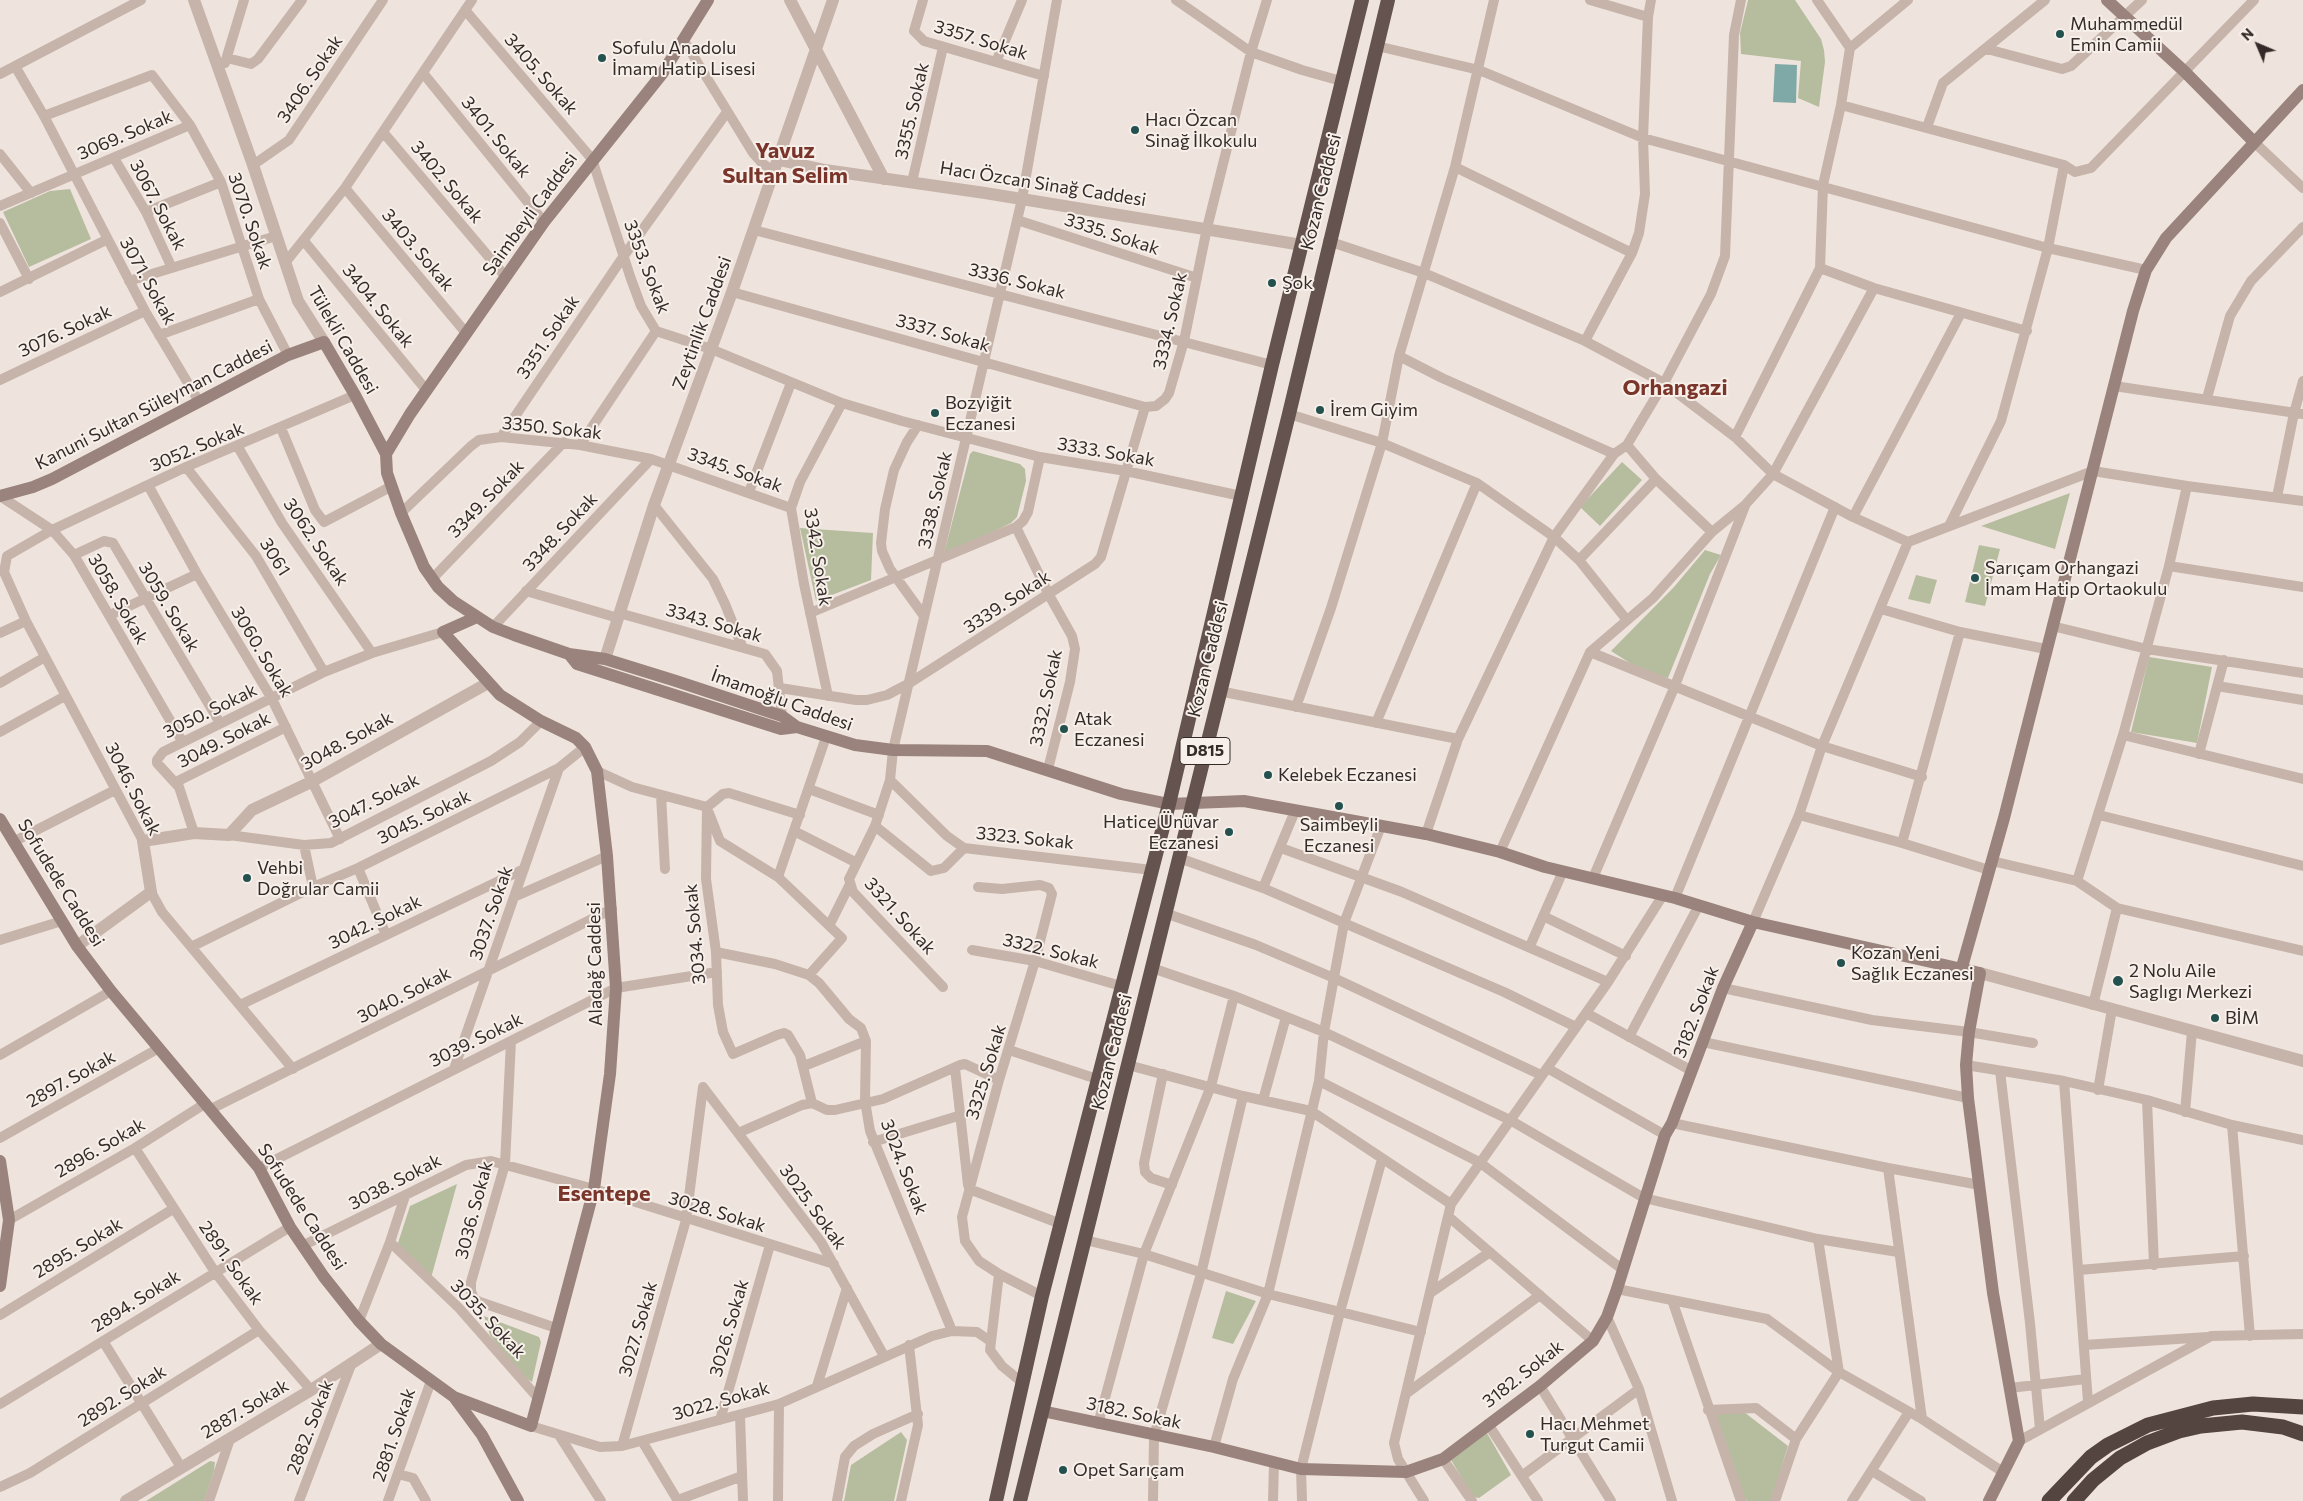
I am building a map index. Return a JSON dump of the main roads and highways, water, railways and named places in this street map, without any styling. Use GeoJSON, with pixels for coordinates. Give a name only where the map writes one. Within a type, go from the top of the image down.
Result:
{"type":"FeatureCollection","features":[{"type":"Feature","properties":{"kind":"highway","name":"Kozan Caddesi"},"geometry":{"type":"LineString","coordinates":[[996,1501],[1024,1384],[1042,1296],[1169,804],[1272,365],[1362,0]]}},
{"type":"Feature","properties":{"kind":"highway","name":"Kozan Caddesi"},"geometry":{"type":"LineString","coordinates":[[1020,1501],[1193,803],[1388,0]]}},
{"type":"Feature","properties":{"kind":"highway"},"geometry":{"type":"LineString","coordinates":[[2049,1501],[2091,1457],[2108,1445],[2148,1425],[2213,1408],[2253,1404],[2303,1407]]}},
{"type":"Feature","properties":{"kind":"highway"},"geometry":{"type":"LineString","coordinates":[[2074,1501],[2093,1480],[2127,1454],[2147,1443],[2179,1431],[2201,1426],[2242,1422],[2283,1427],[2303,1434]]}},
{"type":"Feature","properties":{"kind":"main road","name":"Saimbeyli Caddesi"},"geometry":{"type":"LineString","coordinates":[[386,454],[466,332],[544,222],[592,159],[662,74],[708,0]]}},
{"type":"Feature","properties":{"kind":"main road"},"geometry":{"type":"LineString","coordinates":[[2107,0],[2185,72],[2254,142]]}},
{"type":"Feature","properties":{"kind":"main road"},"geometry":{"type":"LineString","coordinates":[[1962,967],[1991,866],[2114,386],[2146,270],[2166,238],[2303,90]]}},
{"type":"Feature","properties":{"kind":"main road","name":"Kanuni Sultan Süleyman Caddesi"},"geometry":{"type":"LineString","coordinates":[[0,496],[52,479],[198,400],[288,355],[324,342]]}},
{"type":"Feature","properties":{"kind":"main road","name":"Tülekli Caddesi"},"geometry":{"type":"LineString","coordinates":[[324,342],[356,395],[386,454],[388,473],[417,556],[432,579],[453,601],[477,617]]}},
{"type":"Feature","properties":{"kind":"main road","name":"İmamoğlu Caddesi"},"geometry":{"type":"LineString","coordinates":[[477,617],[493,627],[569,654],[605,659],[782,716],[797,727],[826,738],[855,745],[893,750],[987,751],[1115,792],[1169,804],[1244,801],[1426,834],[1500,852],[1563,872],[1669,896],[1752,922],[1962,967],[1980,973],[1969,1032],[1966,1065],[1968,1098],[1993,1292],[2019,1441],[1989,1501]]}},
{"type":"Feature","properties":{"kind":"main road","name":"Aladağ Caddesi"},"geometry":{"type":"LineString","coordinates":[[477,617],[443,632],[488,684],[500,695],[541,721],[576,738],[585,747],[597,771],[612,909],[616,988],[610,1074],[594,1189],[531,1426]]}},
{"type":"Feature","properties":{"kind":"main road"},"geometry":{"type":"LineString","coordinates":[[569,654],[578,664],[780,729],[797,727]]}},
{"type":"Feature","properties":{"kind":"main road","name":"Sofudede Caddesi"},"geometry":{"type":"LineString","coordinates":[[0,819],[77,946],[111,991],[259,1168],[302,1246],[359,1321],[381,1344],[454,1397],[482,1434],[518,1501]]}},
{"type":"Feature","properties":{"kind":"main road","name":"3182. Sokak"},"geometry":{"type":"LineString","coordinates":[[1042,1411],[1154,1436],[1214,1447],[1301,1469],[1406,1472],[1443,1459],[1540,1386],[1593,1341],[1607,1316],[1617,1289],[1665,1135],[1672,1123],[1723,988],[1752,922]]}},
{"type":"Feature","properties":{"kind":"main road"},"geometry":{"type":"LineString","coordinates":[[0,1161],[9,1220],[0,1286]]}},
{"type":"Feature","properties":{"kind":"main road","name":"3022. Sokak"},"geometry":{"type":"LineString","coordinates":[[454,1397],[531,1426]]}},
{"type":"Feature","properties":{"kind":"water"},"geometry":{"type":"Polygon","coordinates":[[[1775,64],[1797,65],[1796,103],[1773,102],[1775,64]]]}},
{"type":"Feature","properties":{"kind":"place","name":"Muhammedül Emin Camii"},"geometry":{"type":"Point","coordinates":[2060,34]}},
{"type":"Feature","properties":{"kind":"place","name":"Sofulu Anadolu İmam Hatip Lisesi"},"geometry":{"type":"Point","coordinates":[602,58]}},
{"type":"Feature","properties":{"kind":"place","name":"Hacı Özcan Sinağ İlkokulu"},"geometry":{"type":"Point","coordinates":[1135,130]}},
{"type":"Feature","properties":{"kind":"place","name":"Şok"},"geometry":{"type":"Point","coordinates":[1272,283]}},
{"type":"Feature","properties":{"kind":"place","name":"İrem Giyim"},"geometry":{"type":"Point","coordinates":[1320,410]}},
{"type":"Feature","properties":{"kind":"place","name":"Bozyiğit Eczanesi"},"geometry":{"type":"Point","coordinates":[935,413]}},
{"type":"Feature","properties":{"kind":"place","name":"Sarıçam Orhangazi İmam Hatip Ortaokulu"},"geometry":{"type":"Point","coordinates":[1975,578]}},
{"type":"Feature","properties":{"kind":"place","name":"Atak Eczanesi"},"geometry":{"type":"Point","coordinates":[1064,729]}},
{"type":"Feature","properties":{"kind":"place","name":"Kelebek Eczanesi"},"geometry":{"type":"Point","coordinates":[1268,775]}},
{"type":"Feature","properties":{"kind":"place","name":"Saimbeyli Eczanesi"},"geometry":{"type":"Point","coordinates":[1339,806]}},
{"type":"Feature","properties":{"kind":"place","name":"Hatice Ünüvar Eczanesi"},"geometry":{"type":"Point","coordinates":[1229,832]}},
{"type":"Feature","properties":{"kind":"place","name":"Vehbi Doğrular Camii"},"geometry":{"type":"Point","coordinates":[247,878]}},
{"type":"Feature","properties":{"kind":"place","name":"Kozan Yeni Sağlık Eczanesi"},"geometry":{"type":"Point","coordinates":[1841,963]}},
{"type":"Feature","properties":{"kind":"place","name":"2 Nolu Aile Saglıgı Merkezi"},"geometry":{"type":"Point","coordinates":[2118,981]}},
{"type":"Feature","properties":{"kind":"place","name":"BİM"},"geometry":{"type":"Point","coordinates":[2215,1018]}},
{"type":"Feature","properties":{"kind":"place","name":"Hacı Mehmet Turgut Camii"},"geometry":{"type":"Point","coordinates":[1530,1434]}},
{"type":"Feature","properties":{"kind":"place","name":"Opet Sarıçam"},"geometry":{"type":"Point","coordinates":[1063,1470]}},
{"type":"Feature","properties":{"kind":"district","name":"Yavuz Sultan Selim"},"geometry":{"type":"Point","coordinates":[785,164]}},
{"type":"Feature","properties":{"kind":"district","name":"Orhangazi"},"geometry":{"type":"Point","coordinates":[1675,388]}},
{"type":"Feature","properties":{"kind":"district","name":"Esentepe"},"geometry":{"type":"Point","coordinates":[604,1194]}}]}
